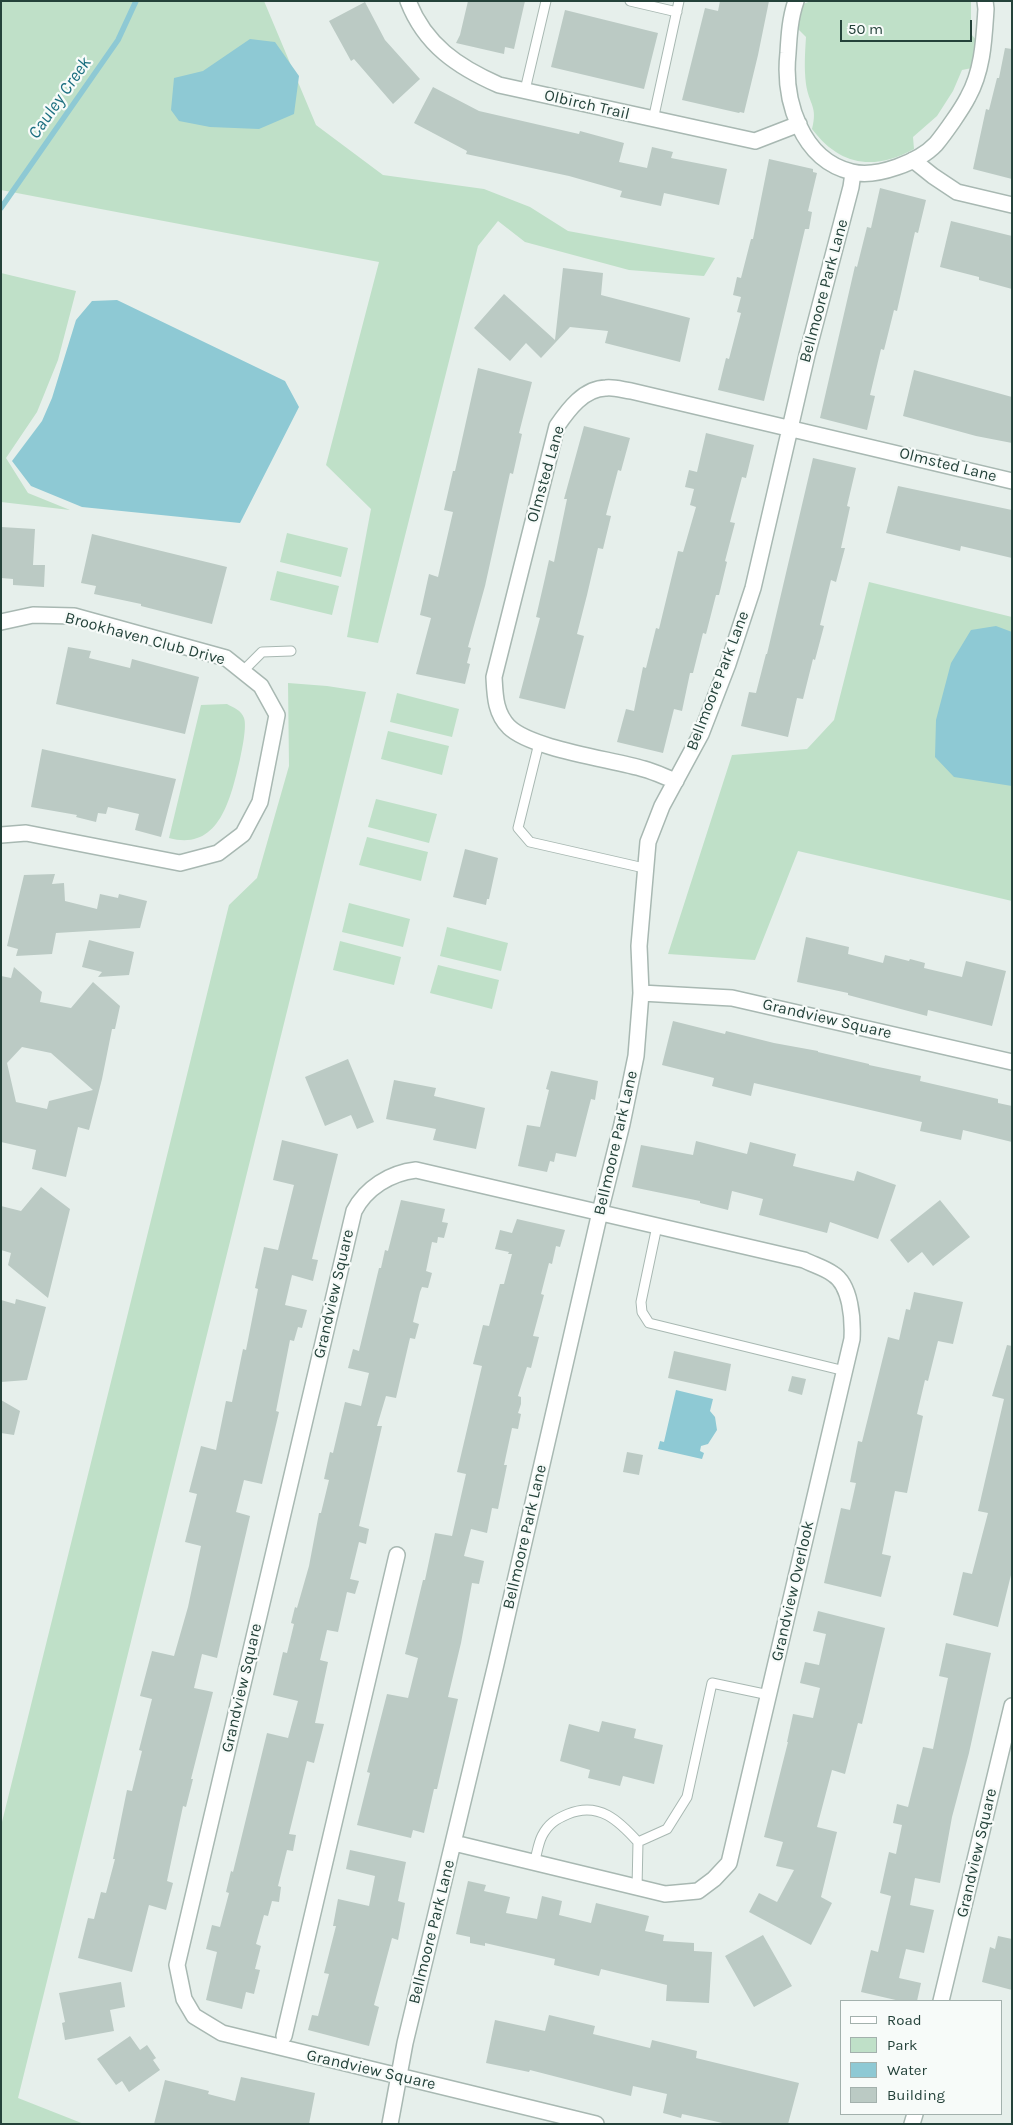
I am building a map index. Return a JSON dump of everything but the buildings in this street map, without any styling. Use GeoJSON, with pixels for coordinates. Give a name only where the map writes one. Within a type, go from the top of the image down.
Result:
{"type":"FeatureCollection","features":[{"type":"Feature","properties":{"kind":"street","name":"Olbirch Trail"},"geometry":{"type":"LineString","coordinates":[[408,1],[414,17],[442,52],[469,72],[499,85],[755,141],[798,124]]}},
{"type":"Feature","properties":{"kind":"street"},"geometry":{"type":"LineString","coordinates":[[796,1],[792,13],[786,73],[791,108],[811,147],[836,166],[853,173],[880,172],[913,160],[935,144],[968,97],[982,57],[986,9],[984,1]]}},
{"type":"Feature","properties":{"kind":"street"},"geometry":{"type":"LineString","coordinates":[[913,160],[957,192],[1012,204]]}},
{"type":"Feature","properties":{"kind":"street","name":"Bellmoore Park Lane"},"geometry":{"type":"LineString","coordinates":[[390,2124],[405,2043],[454,1844],[622,1124],[636,1056],[641,993],[638,946],[648,842],[662,806],[701,734],[728,664],[753,588],[790,427],[852,187],[853,173]]}},
{"type":"Feature","properties":{"kind":"street","name":"Olmsted Lane"},"geometry":{"type":"LineString","coordinates":[[676,781],[644,769],[532,742],[509,727],[499,713],[495,698],[494,677],[557,426],[570,407],[586,394],[605,388],[631,391],[790,427],[1012,481]]}},
{"type":"Feature","properties":{"kind":"street","name":"Brookhaven Club Drive"},"geometry":{"type":"LineString","coordinates":[[1,622],[33,615],[74,616],[226,658],[261,686],[277,715],[260,802],[244,834],[218,853],[180,863],[26,833],[1,836]]}},
{"type":"Feature","properties":{"kind":"street","name":"Grandview Square"},"geometry":{"type":"LineString","coordinates":[[641,993],[732,998],[1012,1062]]}},
{"type":"Feature","properties":{"kind":"street","name":"Grandview Square"},"geometry":{"type":"LineString","coordinates":[[596,2124],[399,2076],[280,2042],[222,2033],[194,2016],[184,1999],[177,1965],[354,1211],[360,1200],[373,1187],[392,1176],[416,1170],[600,1212]]}},
{"type":"Feature","properties":{"kind":"street","name":"Grandview Overlook"},"geometry":{"type":"LineString","coordinates":[[454,1844],[665,1894],[698,1891],[714,1879],[729,1863],[845,1371],[852,1339],[853,1318],[847,1294],[835,1274],[804,1260],[600,1212]]}},
{"type":"Feature","properties":{"kind":"street"},"geometry":{"type":"LineString","coordinates":[[280,2042],[397,1555]]}},
{"type":"Feature","properties":{"kind":"street","name":"Grandview Square"},"geometry":{"type":"LineString","coordinates":[[942,2000],[1012,1706]]}},
{"type":"Feature","properties":{"kind":"lane"},"geometry":{"type":"LineString","coordinates":[[525,90],[546,1]]}},
{"type":"Feature","properties":{"kind":"lane"},"geometry":{"type":"LineString","coordinates":[[630,1],[677,12]]}},
{"type":"Feature","properties":{"kind":"lane"},"geometry":{"type":"LineString","coordinates":[[653,120],[679,1]]}},
{"type":"Feature","properties":{"kind":"lane"},"geometry":{"type":"LineString","coordinates":[[243,671],[262,652],[291,652]]}},
{"type":"Feature","properties":{"kind":"lane"},"geometry":{"type":"LineString","coordinates":[[539,743],[518,828],[530,842],[644,868]]}},
{"type":"Feature","properties":{"kind":"lane"},"geometry":{"type":"LineString","coordinates":[[657,1226],[641,1302],[642,1312],[649,1323],[845,1371]]}},
{"type":"Feature","properties":{"kind":"lane"},"geometry":{"type":"LineString","coordinates":[[638,1842],[667,1829],[687,1797],[712,1683],[769,1695]]}},
{"type":"Feature","properties":{"kind":"lane"},"geometry":{"type":"LineString","coordinates":[[534,1863],[542,1837],[553,1821],[588,1809],[603,1812],[621,1822],[638,1842],[638,1888]]}},
{"type":"Feature","properties":{"kind":"green space"},"geometry":{"type":"Polygon","coordinates":[[[1,1],[264,1],[316,125],[383,175],[484,189],[530,207],[568,231],[715,258],[704,276],[629,270],[525,242],[498,221],[478,246],[378,643],[347,637],[371,509],[326,465],[379,262],[1,190],[1,1]]]}},
{"type":"Feature","properties":{"kind":"green space"},"geometry":{"type":"Polygon","coordinates":[[[811,1],[971,1],[971,34],[978,42],[972,68],[962,70],[953,91],[937,116],[913,137],[914,149],[885,160],[859,161],[834,151],[812,129],[814,110],[807,91],[805,78],[806,37],[798,29],[803,4],[811,1]]]}},
{"type":"Feature","properties":{"kind":"green space"},"geometry":{"type":"Polygon","coordinates":[[[1,273],[76,291],[58,360],[37,412],[6,458],[28,493],[70,510],[1,502],[1,273]]]}},
{"type":"Feature","properties":{"kind":"green space"},"geometry":{"type":"Polygon","coordinates":[[[287,533],[348,548],[341,577],[280,562],[287,533]]]}},
{"type":"Feature","properties":{"kind":"green space"},"geometry":{"type":"Polygon","coordinates":[[[277,571],[339,586],[332,615],[270,600],[277,571]]]}},
{"type":"Feature","properties":{"kind":"green space"},"geometry":{"type":"Polygon","coordinates":[[[869,582],[1012,617],[1012,901],[798,851],[755,960],[668,954],[732,755],[807,749],[834,720],[869,582]]]}},
{"type":"Feature","properties":{"kind":"green space"},"geometry":{"type":"Polygon","coordinates":[[[288,683],[366,692],[18,2098],[84,2124],[1,2124],[1,1826],[229,905],[257,878],[289,766],[288,683]]]}},
{"type":"Feature","properties":{"kind":"green space"},"geometry":{"type":"Polygon","coordinates":[[[397,693],[459,709],[452,737],[390,722],[397,693]]]}},
{"type":"Feature","properties":{"kind":"green space"},"geometry":{"type":"Polygon","coordinates":[[[227,704],[241,713],[244,718],[245,727],[240,759],[227,804],[212,829],[200,837],[186,840],[169,838],[201,705],[227,704]]]}},
{"type":"Feature","properties":{"kind":"green space"},"geometry":{"type":"Polygon","coordinates":[[[388,731],[449,746],[442,775],[381,759],[388,731]]]}},
{"type":"Feature","properties":{"kind":"green space"},"geometry":{"type":"Polygon","coordinates":[[[376,799],[437,814],[429,843],[368,827],[376,799]]]}},
{"type":"Feature","properties":{"kind":"green space"},"geometry":{"type":"Polygon","coordinates":[[[367,837],[428,852],[421,881],[359,865],[367,837]]]}},
{"type":"Feature","properties":{"kind":"green space"},"geometry":{"type":"Polygon","coordinates":[[[349,903],[410,919],[403,947],[342,932],[349,903]]]}},
{"type":"Feature","properties":{"kind":"green space"},"geometry":{"type":"Polygon","coordinates":[[[447,927],[508,943],[501,971],[440,956],[447,927]]]}},
{"type":"Feature","properties":{"kind":"green space"},"geometry":{"type":"Polygon","coordinates":[[[340,941],[401,957],[394,985],[333,970],[340,941]]]}},
{"type":"Feature","properties":{"kind":"green space"},"geometry":{"type":"Polygon","coordinates":[[[438,965],[499,980],[492,1009],[430,993],[438,965]]]}},
{"type":"Feature","properties":{"kind":"water"},"geometry":{"type":"Polygon","coordinates":[[[250,39],[275,42],[299,76],[294,114],[259,129],[210,127],[179,121],[171,110],[174,78],[203,71],[250,39]]]}},
{"type":"Feature","properties":{"kind":"water"},"geometry":{"type":"Polygon","coordinates":[[[117,300],[285,381],[299,407],[240,523],[82,507],[31,486],[12,461],[42,421],[52,398],[76,320],[92,301],[117,300]]]}},
{"type":"Feature","properties":{"kind":"water"},"geometry":{"type":"Polygon","coordinates":[[[996,626],[1012,632],[1012,786],[954,777],[935,757],[936,720],[951,663],[971,630],[996,626]]]}},
{"type":"Feature","properties":{"kind":"water"},"geometry":{"type":"Polygon","coordinates":[[[676,1390],[713,1399],[710,1411],[715,1417],[717,1430],[708,1444],[701,1446],[700,1451],[704,1453],[702,1459],[658,1449],[660,1441],[664,1442],[676,1390]]]}},
{"type":"Feature","properties":{"kind":"waterway","name":"Cauley Creek"},"geometry":{"type":"LineString","coordinates":[[1,208],[118,40],[136,1]]}}]}
